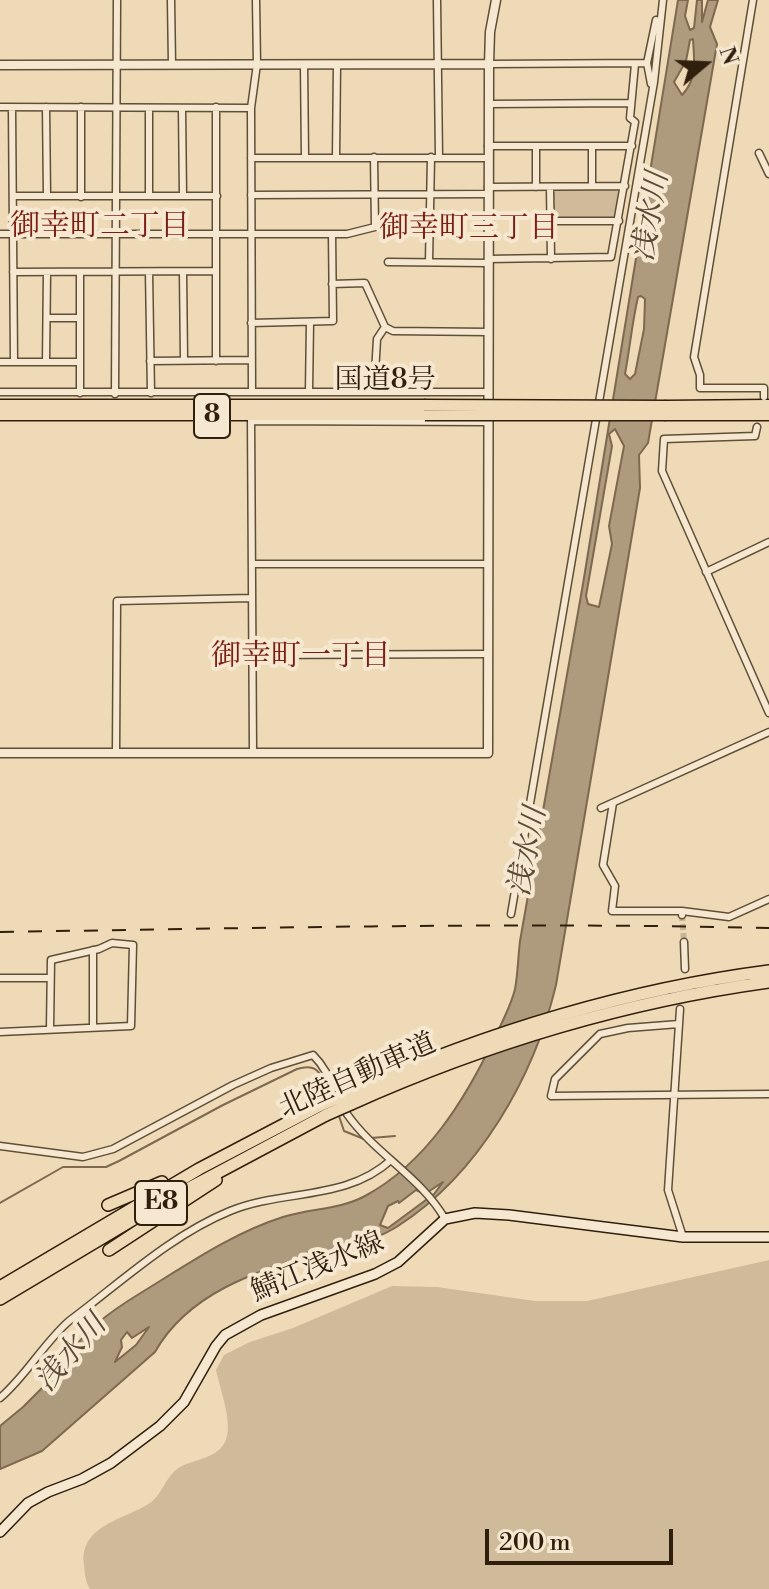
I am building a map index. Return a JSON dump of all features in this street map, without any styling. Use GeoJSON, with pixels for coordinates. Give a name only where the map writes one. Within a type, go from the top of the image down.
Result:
{"type":"FeatureCollection","features":[{"type":"Feature","properties":{"kind":"highway","name":"国道8号"},"geometry":{"type":"LineString","coordinates":[[666,410],[766,401]]}},
{"type":"Feature","properties":{"kind":"highway","name":"国道8号"},"geometry":{"type":"LineString","coordinates":[[0,405],[666,410],[769,415]]}},
{"type":"Feature","properties":{"kind":"highway","name":"国道8号"},"geometry":{"type":"LineString","coordinates":[[0,415],[251,419],[424,410]]}},
{"type":"Feature","properties":{"kind":"highway","name":"北陸自動車道"},"geometry":{"type":"LineString","coordinates":[[0,1287],[177,1181],[459,1047],[679,985],[769,971]]}},
{"type":"Feature","properties":{"kind":"highway","name":"北陸自動車道"},"geometry":{"type":"LineString","coordinates":[[349,1099],[570,1017],[769,982]]}},
{"type":"Feature","properties":{"kind":"highway","name":"北陸自動車道"},"geometry":{"type":"LineString","coordinates":[[0,1299],[289,1128]]}},
{"type":"Feature","properties":{"kind":"highway"},"geometry":{"type":"LineString","coordinates":[[108,1205],[289,1128]]}},
{"type":"Feature","properties":{"kind":"highway"},"geometry":{"type":"LineString","coordinates":[[109,1250],[289,1128]]}},
{"type":"Feature","properties":{"kind":"main road"},"geometry":{"type":"LineString","coordinates":[[442,1215],[509,1215],[683,1237],[769,1237]]}},
{"type":"Feature","properties":{"kind":"main road","name":"鯖江浅水線"},"geometry":{"type":"LineString","coordinates":[[0,1532],[28,1503],[111,1463],[160,1426],[184,1402],[225,1335],[261,1315],[375,1274],[398,1262],[442,1215]]}},
{"type":"Feature","properties":{"kind":"street"},"geometry":{"type":"LineString","coordinates":[[115,394],[117,0]]}},
{"type":"Feature","properties":{"kind":"street"},"geometry":{"type":"LineString","coordinates":[[171,0],[172,64]]}},
{"type":"Feature","properties":{"kind":"street"},"geometry":{"type":"LineString","coordinates":[[252,392],[251,108],[257,64],[256,0]]}},
{"type":"Feature","properties":{"kind":"street"},"geometry":{"type":"LineString","coordinates":[[429,262],[439,64],[437,0]]}},
{"type":"Feature","properties":{"kind":"street"},"geometry":{"type":"LineString","coordinates":[[0,753],[488,753],[488,146],[490,32],[496,0]]}},
{"type":"Feature","properties":{"kind":"street"},"geometry":{"type":"LineString","coordinates":[[511,914],[653,90],[663,0]]}},
{"type":"Feature","properties":{"kind":"street"},"geometry":{"type":"LineString","coordinates":[[753,0],[694,357],[700,375],[700,388],[764,388],[766,401]]}},
{"type":"Feature","properties":{"kind":"street"},"geometry":{"type":"LineString","coordinates":[[653,90],[647,63],[659,18]]}},
{"type":"Feature","properties":{"kind":"street"},"geometry":{"type":"LineString","coordinates":[[0,65],[647,63]]}},
{"type":"Feature","properties":{"kind":"street"},"geometry":{"type":"LineString","coordinates":[[304,64],[305,158]]}},
{"type":"Feature","properties":{"kind":"street"},"geometry":{"type":"LineString","coordinates":[[336,158],[337,64]]}},
{"type":"Feature","properties":{"kind":"street"},"geometry":{"type":"LineString","coordinates":[[388,262],[611,257],[635,122],[630,118],[630,103],[635,64]]}},
{"type":"Feature","properties":{"kind":"street"},"geometry":{"type":"LineString","coordinates":[[489,104],[630,103]]}},
{"type":"Feature","properties":{"kind":"street"},"geometry":{"type":"LineString","coordinates":[[0,107],[251,108]]}},
{"type":"Feature","properties":{"kind":"street"},"geometry":{"type":"LineString","coordinates":[[46,107],[47,196]]}},
{"type":"Feature","properties":{"kind":"street"},"geometry":{"type":"LineString","coordinates":[[81,107],[81,197]]}},
{"type":"Feature","properties":{"kind":"street"},"geometry":{"type":"LineString","coordinates":[[216,107],[216,361]]}},
{"type":"Feature","properties":{"kind":"street"},"geometry":{"type":"LineString","coordinates":[[12,108],[14,362]]}},
{"type":"Feature","properties":{"kind":"street"},"geometry":{"type":"LineString","coordinates":[[149,108],[149,196]]}},
{"type":"Feature","properties":{"kind":"street"},"geometry":{"type":"LineString","coordinates":[[182,108],[183,196]]}},
{"type":"Feature","properties":{"kind":"street"},"geometry":{"type":"LineString","coordinates":[[488,146],[632,146]]}},
{"type":"Feature","properties":{"kind":"street"},"geometry":{"type":"LineString","coordinates":[[536,146],[536,187]]}},
{"type":"Feature","properties":{"kind":"street"},"geometry":{"type":"LineString","coordinates":[[592,146],[592,186]]}},
{"type":"Feature","properties":{"kind":"street"},"geometry":{"type":"LineString","coordinates":[[759,153],[769,174]]}},
{"type":"Feature","properties":{"kind":"street"},"geometry":{"type":"LineString","coordinates":[[0,234],[347,234],[375,227],[374,157]]}},
{"type":"Feature","properties":{"kind":"street"},"geometry":{"type":"LineString","coordinates":[[251,158],[488,158]]}},
{"type":"Feature","properties":{"kind":"street"},"geometry":{"type":"LineString","coordinates":[[251,195],[431,195],[536,187],[625,186]]}},
{"type":"Feature","properties":{"kind":"street"},"geometry":{"type":"LineString","coordinates":[[550,187],[551,259]]}},
{"type":"Feature","properties":{"kind":"street"},"geometry":{"type":"LineString","coordinates":[[14,196],[217,196]]}},
{"type":"Feature","properties":{"kind":"street"},"geometry":{"type":"LineString","coordinates":[[551,221],[619,221]]}},
{"type":"Feature","properties":{"kind":"street"},"geometry":{"type":"LineString","coordinates":[[251,323],[333,321],[332,234]]}},
{"type":"Feature","properties":{"kind":"street"},"geometry":{"type":"LineString","coordinates":[[13,272],[216,271]]}},
{"type":"Feature","properties":{"kind":"street"},"geometry":{"type":"LineString","coordinates":[[46,362],[47,272]]}},
{"type":"Feature","properties":{"kind":"street"},"geometry":{"type":"LineString","coordinates":[[80,272],[80,393]]}},
{"type":"Feature","properties":{"kind":"street"},"geometry":{"type":"LineString","coordinates":[[149,272],[151,393]]}},
{"type":"Feature","properties":{"kind":"street"},"geometry":{"type":"LineString","coordinates":[[183,272],[184,360]]}},
{"type":"Feature","properties":{"kind":"street"},"geometry":{"type":"LineString","coordinates":[[332,284],[365,283],[385,327],[404,333],[488,332]]}},
{"type":"Feature","properties":{"kind":"street"},"geometry":{"type":"LineString","coordinates":[[47,318],[80,318]]}},
{"type":"Feature","properties":{"kind":"street"},"geometry":{"type":"LineString","coordinates":[[309,391],[310,322]]}},
{"type":"Feature","properties":{"kind":"street"},"geometry":{"type":"LineString","coordinates":[[374,392],[377,339],[385,327]]}},
{"type":"Feature","properties":{"kind":"street"},"geometry":{"type":"LineString","coordinates":[[150,361],[252,360]]}},
{"type":"Feature","properties":{"kind":"street"},"geometry":{"type":"LineString","coordinates":[[0,362],[80,362]]}},
{"type":"Feature","properties":{"kind":"street"},"geometry":{"type":"LineString","coordinates":[[0,392],[488,392]]}},
{"type":"Feature","properties":{"kind":"street"},"geometry":{"type":"LineString","coordinates":[[253,752],[251,419],[488,422]]}},
{"type":"Feature","properties":{"kind":"street"},"geometry":{"type":"LineString","coordinates":[[757,427],[755,436],[664,439],[662,471],[769,713]]}},
{"type":"Feature","properties":{"kind":"street"},"geometry":{"type":"LineString","coordinates":[[706,572],[769,542]]}},
{"type":"Feature","properties":{"kind":"street"},"geometry":{"type":"LineString","coordinates":[[252,564],[488,564]]}},
{"type":"Feature","properties":{"kind":"street"},"geometry":{"type":"LineString","coordinates":[[116,751],[117,601],[251,598]]}},
{"type":"Feature","properties":{"kind":"street"},"geometry":{"type":"LineString","coordinates":[[252,655],[487,654]]}},
{"type":"Feature","properties":{"kind":"street"},"geometry":{"type":"LineString","coordinates":[[601,808],[769,732]]}},
{"type":"Feature","properties":{"kind":"street"},"geometry":{"type":"LineString","coordinates":[[613,803],[603,865],[615,886],[612,911],[729,917],[769,899]]}},
{"type":"Feature","properties":{"kind":"street"},"geometry":{"type":"LineString","coordinates":[[684,942],[685,969]]}},
{"type":"Feature","properties":{"kind":"street"},"geometry":{"type":"LineString","coordinates":[[0,1032],[131,1026],[133,945],[112,943],[51,960],[50,1029]]}},
{"type":"Feature","properties":{"kind":"street"},"geometry":{"type":"LineString","coordinates":[[93,950],[93,1027]]}},
{"type":"Feature","properties":{"kind":"street"},"geometry":{"type":"LineString","coordinates":[[0,978],[50,978]]}},
{"type":"Feature","properties":{"kind":"street"},"geometry":{"type":"LineString","coordinates":[[680,1009],[668,1190],[683,1237]]}},
{"type":"Feature","properties":{"kind":"street"},"geometry":{"type":"LineString","coordinates":[[679,1024],[628,1028],[600,1034],[555,1079],[551,1096],[769,1094]]}},
{"type":"Feature","properties":{"kind":"street"},"geometry":{"type":"LineString","coordinates":[[0,1146],[83,1157],[97,1155],[233,1085],[271,1068],[313,1055],[325,1067],[347,1114],[442,1215]]}},
{"type":"Feature","properties":{"kind":"street"},"geometry":{"type":"LineString","coordinates":[[0,1398],[69,1321],[191,1231],[243,1206],[355,1184],[392,1160]]}},
{"type":"Feature","properties":{"kind":"shaded area"},"geometry":{"type":"Polygon","coordinates":[[[552,188],[618,188],[621,191],[616,219],[552,219],[552,188]]]}},
{"type":"Feature","properties":{"kind":"shaded area"},"geometry":{"type":"Polygon","coordinates":[[[769,1260],[769,1589],[90,1589],[88,1586],[84,1552],[96,1532],[150,1503],[177,1469],[210,1456],[225,1442],[227,1417],[216,1370],[224,1355],[250,1342],[293,1328],[392,1286],[437,1287],[535,1301],[587,1301],[769,1260]]]}},
{"type":"Feature","properties":{"kind":"water","name":"浅水川"},"geometry":{"type":"Polygon","coordinates":[[[678,0],[688,0],[685,16],[690,30],[694,28],[697,0],[702,0],[702,22],[708,0],[718,0],[710,27],[717,44],[648,443],[639,455],[640,488],[556,985],[546,1020],[518,1088],[478,1151],[454,1179],[398,1226],[359,1243],[270,1268],[204,1300],[169,1332],[155,1352],[42,1451],[0,1469],[0,1426],[66,1364],[78,1343],[107,1315],[245,1232],[293,1214],[345,1204],[365,1196],[407,1166],[457,1107],[483,1062],[515,989],[520,941],[583,584],[678,0]],[[693,39],[690,40],[686,61],[674,82],[682,95],[691,82],[694,69],[693,39]],[[638,297],[625,374],[630,379],[635,374],[644,329],[645,299],[638,297]],[[615,429],[609,434],[612,446],[586,596],[588,604],[599,607],[612,544],[609,526],[624,446],[615,429]],[[443,1182],[425,1194],[416,1190],[399,1203],[388,1206],[380,1225],[388,1228],[434,1194],[443,1182]],[[149,1327],[132,1338],[127,1332],[121,1340],[122,1347],[115,1362],[136,1345],[149,1327]]]}},
{"type":"Feature","properties":{"kind":"waterway"},"geometry":{"type":"LineString","coordinates":[[0,1203],[63,1167],[106,1167],[297,1069],[316,1069],[330,1096]]}},
{"type":"Feature","properties":{"kind":"waterway"},"geometry":{"type":"LineString","coordinates":[[339,1116],[344,1131],[364,1139]]}},
{"type":"Feature","properties":{"kind":"waterway"},"geometry":{"type":"LineString","coordinates":[[371,1138],[395,1136]]}},
{"type":"Feature","properties":{"kind":"tunnel"},"geometry":{"type":"LineString","coordinates":[[682,915],[684,942]]}},
{"type":"Feature","properties":{"kind":"railway"},"geometry":{"type":"LineString","coordinates":[[0,932],[288,927],[769,928]]}},
{"type":"Feature","properties":{"kind":"district","name":"御幸町二丁目"},"geometry":{"type":"Point","coordinates":[100,228]}},
{"type":"Feature","properties":{"kind":"district","name":"御幸町三丁目"},"geometry":{"type":"Point","coordinates":[469,230]}},
{"type":"Feature","properties":{"kind":"district","name":"御幸町一丁目"},"geometry":{"type":"Point","coordinates":[301,658]}}]}
